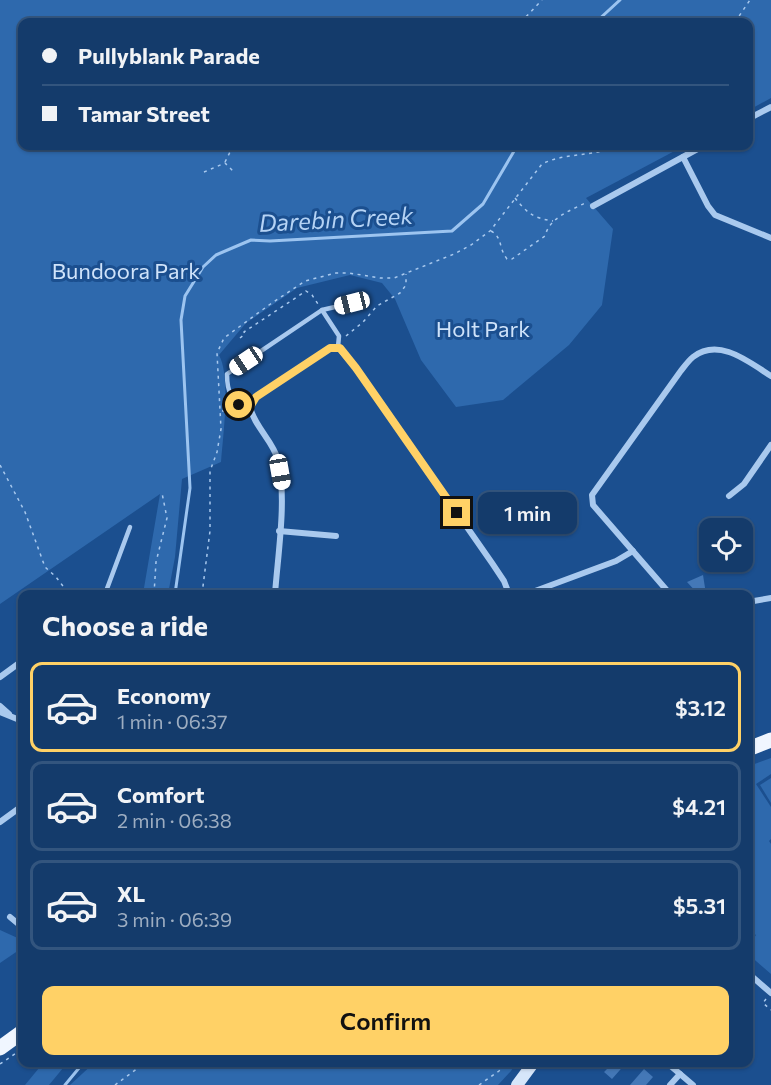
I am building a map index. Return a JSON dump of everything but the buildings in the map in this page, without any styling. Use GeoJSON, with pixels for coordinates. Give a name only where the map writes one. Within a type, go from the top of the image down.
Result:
{"type":"FeatureCollection","features":[{"type":"Feature","properties":{"kind":"main road"},"geometry":{"type":"LineString","coordinates":[[753,747],[771,740]]}},
{"type":"Feature","properties":{"kind":"main road"},"geometry":{"type":"LineString","coordinates":[[0,1047],[18,1035]]}},
{"type":"Feature","properties":{"kind":"street"},"geometry":{"type":"LineString","coordinates":[[753,116],[771,107]]}},
{"type":"Feature","properties":{"kind":"street"},"geometry":{"type":"LineString","coordinates":[[590,204],[696,150]]}},
{"type":"Feature","properties":{"kind":"street"},"geometry":{"type":"LineString","coordinates":[[683,157],[715,215],[771,238]]}},
{"type":"Feature","properties":{"kind":"street"},"geometry":{"type":"LineString","coordinates":[[275,590],[282,486],[277,458],[251,413],[250,407],[256,397],[330,348],[338,347],[356,368],[492,563],[507,590]]}},
{"type":"Feature","properties":{"kind":"street"},"geometry":{"type":"LineString","coordinates":[[667,590],[593,506],[592,495],[693,357],[711,350],[738,354],[771,375]]}},
{"type":"Feature","properties":{"kind":"street"},"geometry":{"type":"LineString","coordinates":[[729,496],[744,484],[771,445]]}},
{"type":"Feature","properties":{"kind":"street"},"geometry":{"type":"LineString","coordinates":[[279,531],[336,536]]}},
{"type":"Feature","properties":{"kind":"street"},"geometry":{"type":"LineString","coordinates":[[538,590],[616,561],[633,551]]}},
{"type":"Feature","properties":{"kind":"street"},"geometry":{"type":"LineString","coordinates":[[753,601],[771,598]]}},
{"type":"Feature","properties":{"kind":"street"},"geometry":{"type":"LineString","coordinates":[[0,677],[18,664]]}},
{"type":"Feature","properties":{"kind":"street"},"geometry":{"type":"LineString","coordinates":[[0,706],[12,716]]}},
{"type":"Feature","properties":{"kind":"street"},"geometry":{"type":"LineString","coordinates":[[0,712],[18,719]]}},
{"type":"Feature","properties":{"kind":"street"},"geometry":{"type":"LineString","coordinates":[[0,822],[18,809]]}},
{"type":"Feature","properties":{"kind":"street"},"geometry":{"type":"LineString","coordinates":[[10,917],[18,924]]}},
{"type":"Feature","properties":{"kind":"street"},"geometry":{"type":"LineString","coordinates":[[753,978],[769,996]]}},
{"type":"Feature","properties":{"kind":"street"},"geometry":{"type":"LineString","coordinates":[[517,1085],[530,1067]]}},
{"type":"Feature","properties":{"kind":"street"},"geometry":{"type":"LineString","coordinates":[[672,1067],[693,1085]]}},
{"type":"Feature","properties":{"kind":"street"},"geometry":{"type":"LineString","coordinates":[[670,1085],[680,1074]]}},
{"type":"Feature","properties":{"kind":"lane"},"geometry":{"type":"LineString","coordinates":[[250,407],[239,405],[232,399],[227,374],[322,310],[352,303]]}},
{"type":"Feature","properties":{"kind":"lane"},"geometry":{"type":"LineString","coordinates":[[322,310],[339,336],[338,347]]}},
{"type":"Feature","properties":{"kind":"lane"},"geometry":{"type":"LineString","coordinates":[[106,590],[130,527]]}},
{"type":"Feature","properties":{"kind":"path"},"geometry":{"type":"LineString","coordinates":[[525,18],[542,0]]}},
{"type":"Feature","properties":{"kind":"path"},"geometry":{"type":"LineString","coordinates":[[738,18],[750,0]]}},
{"type":"Feature","properties":{"kind":"path"},"geometry":{"type":"LineString","coordinates":[[204,172],[225,163],[231,150]]}},
{"type":"Feature","properties":{"kind":"path"},"geometry":{"type":"LineString","coordinates":[[203,590],[210,531],[210,471],[219,443],[221,411],[217,353],[219,346],[230,333],[305,281],[336,273],[394,278],[454,254],[490,231],[542,164],[553,159],[610,150]]}},
{"type":"Feature","properties":{"kind":"path"},"geometry":{"type":"LineString","coordinates":[[225,163],[233,171]]}},
{"type":"Feature","properties":{"kind":"path"},"geometry":{"type":"LineString","coordinates":[[515,198],[528,213],[541,219],[554,221]]}},
{"type":"Feature","properties":{"kind":"path"},"geometry":{"type":"LineString","coordinates":[[490,231],[500,239],[500,250],[507,259],[512,259],[545,236],[547,229],[554,221],[590,204]]}},
{"type":"Feature","properties":{"kind":"path"},"geometry":{"type":"LineString","coordinates":[[345,339],[347,334],[363,322],[377,306],[405,289],[406,273]]}},
{"type":"Feature","properties":{"kind":"path"},"geometry":{"type":"LineString","coordinates":[[240,338],[245,334],[244,332],[306,291],[312,295],[322,310]]}},
{"type":"Feature","properties":{"kind":"path"},"geometry":{"type":"LineString","coordinates":[[221,411],[239,410]]}},
{"type":"Feature","properties":{"kind":"path"},"geometry":{"type":"LineString","coordinates":[[0,465],[25,512],[45,567],[57,577],[66,590]]}},
{"type":"Feature","properties":{"kind":"path"},"geometry":{"type":"LineString","coordinates":[[154,590],[156,562],[167,518],[162,493]]}},
{"type":"Feature","properties":{"kind":"path"},"geometry":{"type":"LineString","coordinates":[[769,996],[763,1003],[771,1010]]}},
{"type":"Feature","properties":{"kind":"path"},"geometry":{"type":"LineString","coordinates":[[0,1064],[18,1052]]}},
{"type":"Feature","properties":{"kind":"path"},"geometry":{"type":"LineString","coordinates":[[115,1085],[139,1067]]}},
{"type":"Feature","properties":{"kind":"path"},"geometry":{"type":"LineString","coordinates":[[480,1085],[502,1067]]}},
{"type":"Feature","properties":{"kind":"path"},"geometry":{"type":"LineString","coordinates":[[488,1080],[492,1085]]}},
{"type":"Feature","properties":{"kind":"green space","name":"Bundoora Park"},"geometry":{"type":"Polygon","coordinates":[[[0,0],[771,0],[771,98],[753,108],[753,18],[18,18],[18,150],[676,150],[586,198],[613,229],[602,305],[569,345],[503,400],[456,407],[421,360],[395,299],[382,283],[350,275],[297,288],[246,323],[219,355],[225,377],[221,462],[182,479],[175,557],[169,590],[144,590],[144,588],[160,494],[0,604],[0,0]]]}},
{"type":"Feature","properties":{"kind":"green space"},"geometry":{"type":"Polygon","coordinates":[[[771,758],[771,774],[756,784],[771,807],[771,839],[769,841],[771,844],[771,974],[753,958],[753,939],[756,935],[753,933],[753,765],[771,758]]]}},
{"type":"Feature","properties":{"kind":"green space"},"geometry":{"type":"Polygon","coordinates":[[[771,778],[771,803],[760,785],[771,778]]]}},
{"type":"Feature","properties":{"kind":"green space"},"geometry":{"type":"Polygon","coordinates":[[[0,930],[18,938],[18,951],[0,963],[0,930]]]}},
{"type":"Feature","properties":{"kind":"green space"},"geometry":{"type":"Polygon","coordinates":[[[40,1067],[64,1067],[49,1085],[25,1085],[40,1067]]]}},
{"type":"Feature","properties":{"kind":"green space"},"geometry":{"type":"Polygon","coordinates":[[[90,1067],[514,1067],[498,1085],[70,1085],[90,1067]]]}},
{"type":"Feature","properties":{"kind":"waterway","name":"Darebin Creek"},"geometry":{"type":"LineString","coordinates":[[600,18],[620,0]]}},
{"type":"Feature","properties":{"kind":"waterway","name":"Darebin Creek"},"geometry":{"type":"LineString","coordinates":[[176,590],[190,488],[181,320],[185,296],[203,267],[216,255],[251,240],[270,241],[452,231],[483,204],[515,150]]}},
{"type":"Feature","properties":{"kind":"waterway","name":"Darebin Creek"},"geometry":{"type":"LineString","coordinates":[[65,1085],[80,1067]]}},
{"type":"Feature","properties":{"kind":"route"},"geometry":{"type":"LineString","coordinates":[[239,405],[250,407],[256,397],[330,348],[338,347],[346,354],[457,513]]}},
{"type":"Feature","properties":{"kind":"park label","name":"Holt Park"},"geometry":{"type":"Point","coordinates":[483,329]}}]}
